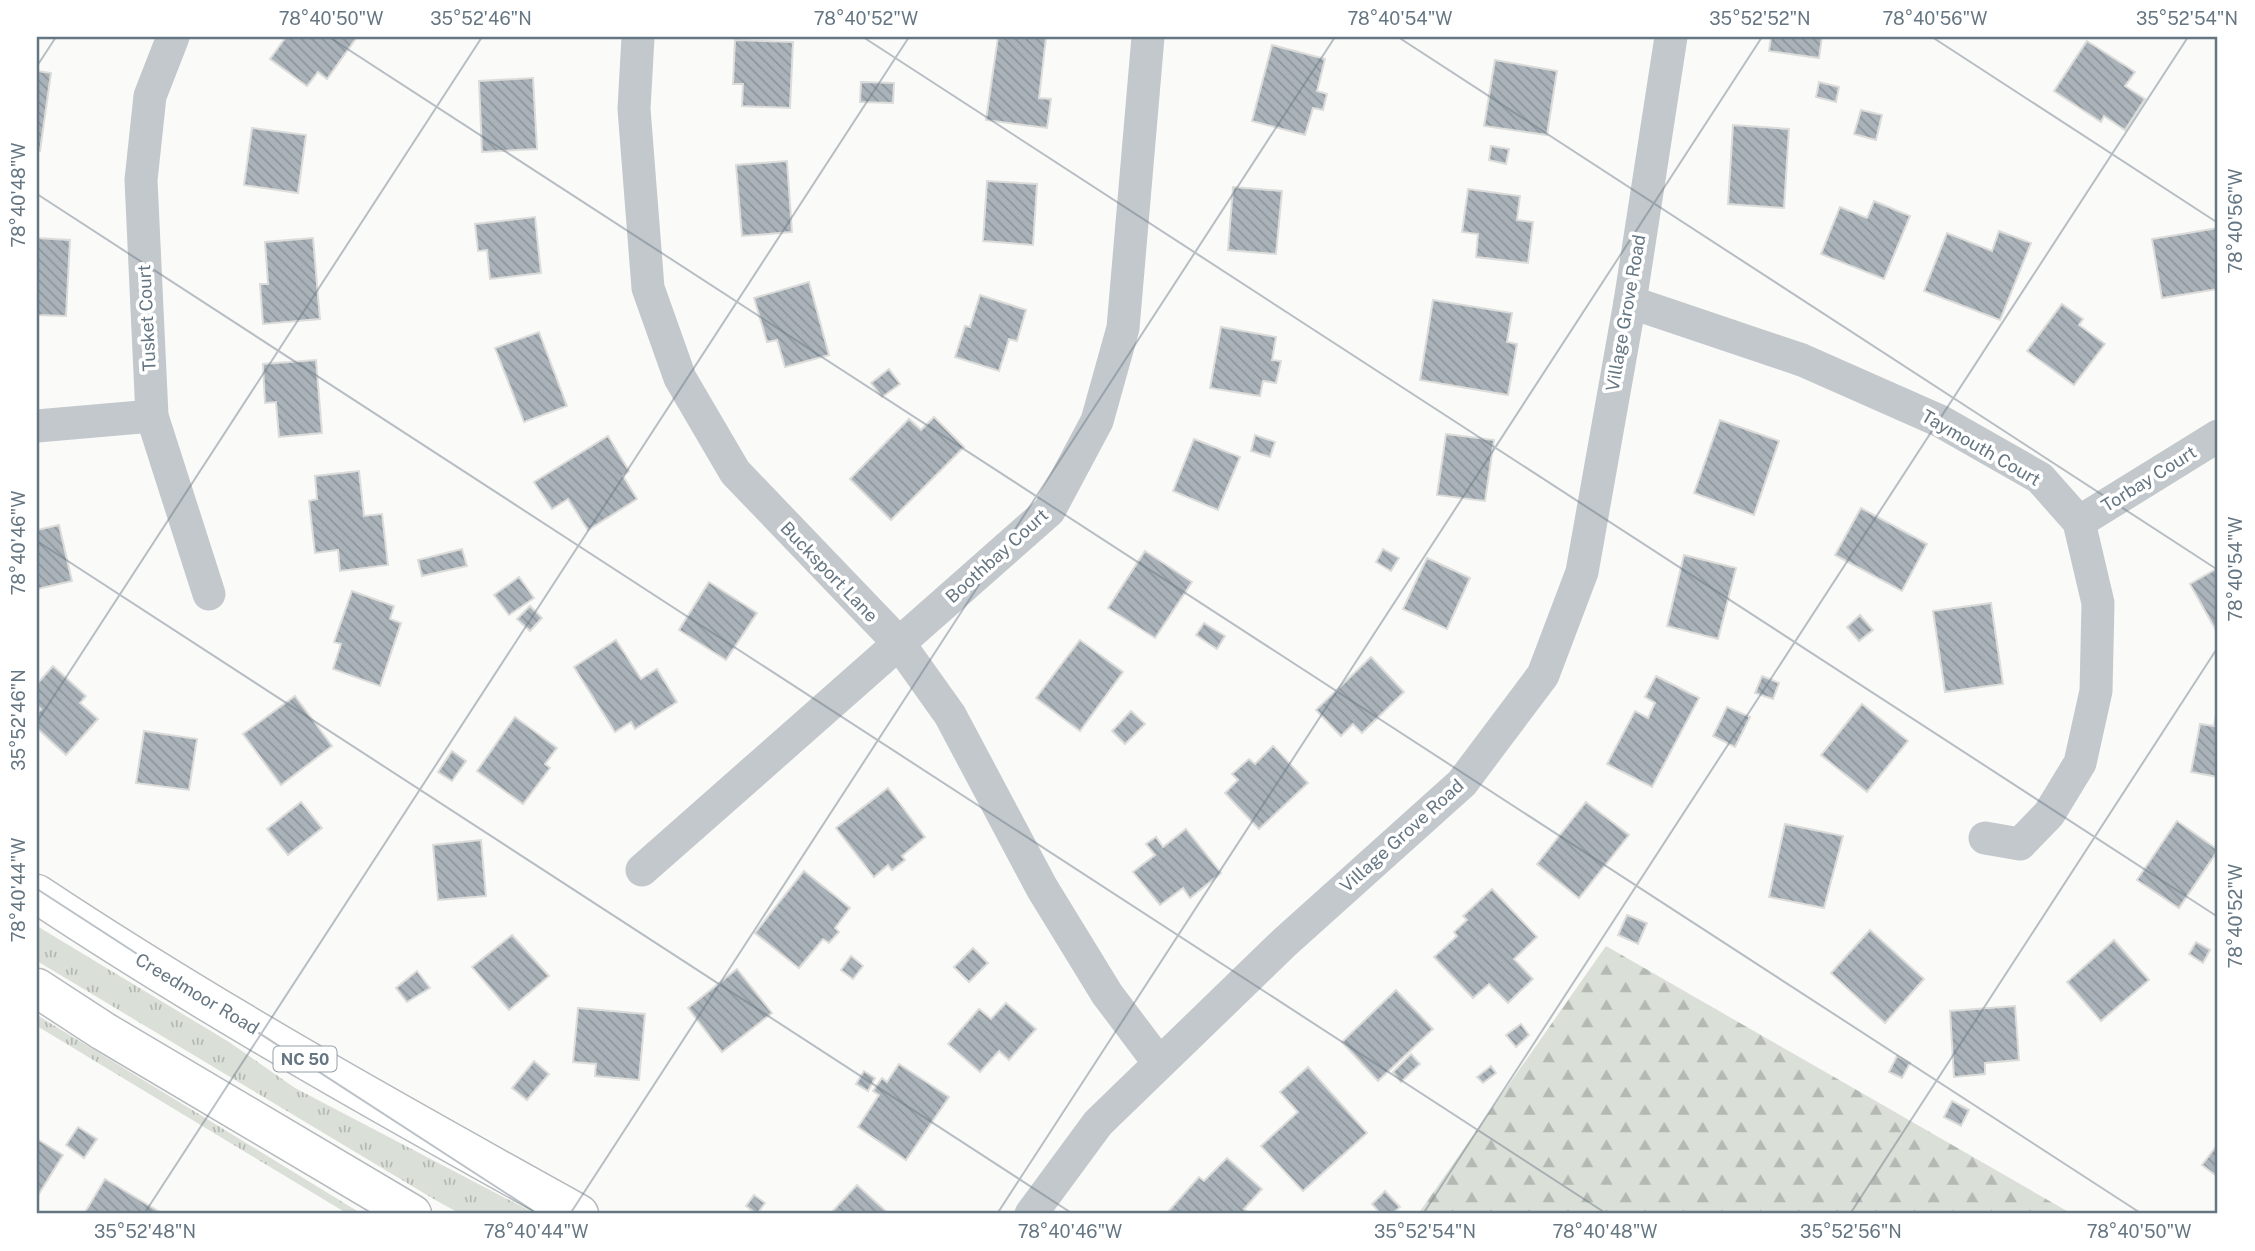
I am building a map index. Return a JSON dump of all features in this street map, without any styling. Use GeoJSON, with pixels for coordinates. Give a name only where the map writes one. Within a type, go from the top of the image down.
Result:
{"type":"FeatureCollection","features":[{"type":"Feature","properties":{"kind":"main road","name":"Creedmoor Road"},"geometry":{"type":"LineString","coordinates":[[37,894],[180,986],[579,1214]]}},
{"type":"Feature","properties":{"kind":"main road"},"geometry":{"type":"LineString","coordinates":[[37,988],[126,1045],[412,1214]]}},
{"type":"Feature","properties":{"kind":"street","name":"Tusket Court"},"geometry":{"type":"LineString","coordinates":[[173,37],[150,96],[141,180],[152,416],[209,594]]}},
{"type":"Feature","properties":{"kind":"street","name":"Bucksport Lane"},"geometry":{"type":"LineString","coordinates":[[638,37],[634,108],[648,288],[680,378],[735,472],[898,642],[950,715],[1042,888],[1107,994],[1159,1063]]}},
{"type":"Feature","properties":{"kind":"street","name":"Boothbay Court"},"geometry":{"type":"LineString","coordinates":[[642,870],[1049,511],[1097,421],[1123,328],[1148,37]]}},
{"type":"Feature","properties":{"kind":"street","name":"Village Grove Road"},"geometry":{"type":"LineString","coordinates":[[1031,1214],[1098,1123],[1285,942],[1462,783],[1543,675],[1582,572],[1630,302],[1671,37]]}},
{"type":"Feature","properties":{"kind":"street","name":"Taymouth Court"},"geometry":{"type":"LineString","coordinates":[[1630,302],[1802,360],[1940,421],[2040,478],[2079,522],[2098,603],[2096,691],[2080,763],[2049,814],[2020,844],[1985,838]]}},
{"type":"Feature","properties":{"kind":"street"},"geometry":{"type":"LineString","coordinates":[[37,426],[152,416]]}},
{"type":"Feature","properties":{"kind":"street","name":"Torbay Court"},"geometry":{"type":"LineString","coordinates":[[2079,522],[2218,436]]}},
{"type":"Feature","properties":{"kind":"green space"},"geometry":{"type":"Polygon","coordinates":[[[37,926],[229,1042],[295,1088],[536,1214],[461,1214],[437,1201],[37,961],[37,926]]]}},
{"type":"Feature","properties":{"kind":"green space"},"geometry":{"type":"Polygon","coordinates":[[[1606,946],[2067,1211],[2065,1214],[1418,1214],[1606,946]]]}},
{"type":"Feature","properties":{"kind":"green space"},"geometry":{"type":"Polygon","coordinates":[[[37,1015],[362,1214],[348,1214],[37,1026],[37,1015]]]}},
{"type":"Feature","properties":{"kind":"building"},"geometry":{"type":"Polygon","coordinates":[[[286,37],[357,37],[327,79],[318,72],[307,86],[270,59],[286,37]]]}},
{"type":"Feature","properties":{"kind":"building"},"geometry":{"type":"Polygon","coordinates":[[[998,37],[1046,38],[1039,98],[1051,99],[1047,128],[986,120],[998,37]]]}},
{"type":"Feature","properties":{"kind":"building"},"geometry":{"type":"Polygon","coordinates":[[[1771,37],[1822,37],[1819,58],[1769,51],[1771,37]]]}},
{"type":"Feature","properties":{"kind":"building"},"geometry":{"type":"Polygon","coordinates":[[[735,40],[793,42],[790,108],[742,106],[743,84],[733,84],[735,40]]]}},
{"type":"Feature","properties":{"kind":"building"},"geometry":{"type":"Polygon","coordinates":[[[2087,41],[2135,72],[2125,86],[2145,99],[2125,130],[2104,116],[2101,122],[2054,91],[2087,41]]]}},
{"type":"Feature","properties":{"kind":"building"},"geometry":{"type":"Polygon","coordinates":[[[1272,45],[1325,59],[1317,91],[1327,94],[1323,110],[1313,108],[1305,135],[1252,121],[1272,45]]]}},
{"type":"Feature","properties":{"kind":"building"},"geometry":{"type":"Polygon","coordinates":[[[1495,60],[1557,71],[1547,135],[1484,126],[1495,60]]]}},
{"type":"Feature","properties":{"kind":"building"},"geometry":{"type":"Polygon","coordinates":[[[37,71],[51,73],[40,151],[37,151],[37,71]]]}},
{"type":"Feature","properties":{"kind":"building"},"geometry":{"type":"Polygon","coordinates":[[[533,78],[537,149],[482,152],[479,81],[533,78]]]}},
{"type":"Feature","properties":{"kind":"building"},"geometry":{"type":"Polygon","coordinates":[[[861,82],[894,83],[893,103],[860,102],[861,82]]]}},
{"type":"Feature","properties":{"kind":"building"},"geometry":{"type":"Polygon","coordinates":[[[1819,82],[1839,87],[1836,102],[1816,97],[1819,82]]]}},
{"type":"Feature","properties":{"kind":"building"},"geometry":{"type":"Polygon","coordinates":[[[1861,110],[1882,115],[1876,140],[1854,134],[1861,110]]]}},
{"type":"Feature","properties":{"kind":"building"},"geometry":{"type":"Polygon","coordinates":[[[1733,125],[1789,129],[1784,208],[1728,204],[1733,125]]]}},
{"type":"Feature","properties":{"kind":"building"},"geometry":{"type":"Polygon","coordinates":[[[252,128],[306,135],[298,193],[244,185],[252,128]]]}},
{"type":"Feature","properties":{"kind":"building"},"geometry":{"type":"Polygon","coordinates":[[[1491,146],[1509,149],[1506,164],[1489,160],[1491,146]]]}},
{"type":"Feature","properties":{"kind":"building"},"geometry":{"type":"Polygon","coordinates":[[[787,161],[792,232],[742,236],[736,165],[787,161]]]}},
{"type":"Feature","properties":{"kind":"building"},"geometry":{"type":"Polygon","coordinates":[[[987,181],[1037,184],[1033,245],[983,241],[987,181]]]}},
{"type":"Feature","properties":{"kind":"building"},"geometry":{"type":"Polygon","coordinates":[[[1233,187],[1282,191],[1276,254],[1228,250],[1233,187]]]}},
{"type":"Feature","properties":{"kind":"building"},"geometry":{"type":"Polygon","coordinates":[[[1468,189],[1520,196],[1517,220],[1533,222],[1528,263],[1476,257],[1478,234],[1462,232],[1468,189]]]}},
{"type":"Feature","properties":{"kind":"building"},"geometry":{"type":"Polygon","coordinates":[[[1874,201],[1910,216],[1884,279],[1821,254],[1840,207],[1867,218],[1874,201]]]}},
{"type":"Feature","properties":{"kind":"building"},"geometry":{"type":"Polygon","coordinates":[[[535,217],[541,273],[490,279],[487,250],[478,251],[475,224],[535,217]]]}},
{"type":"Feature","properties":{"kind":"building"},"geometry":{"type":"Polygon","coordinates":[[[2218,228],[2218,289],[2162,298],[2152,239],[2218,228]]]}},
{"type":"Feature","properties":{"kind":"building"},"geometry":{"type":"Polygon","coordinates":[[[1999,231],[2031,243],[2000,320],[1924,291],[1947,233],[1992,251],[1999,231]]]}},
{"type":"Feature","properties":{"kind":"building"},"geometry":{"type":"Polygon","coordinates":[[[37,238],[70,240],[66,316],[37,315],[37,238]]]}},
{"type":"Feature","properties":{"kind":"building"},"geometry":{"type":"Polygon","coordinates":[[[313,238],[320,319],[263,324],[260,284],[268,284],[265,242],[313,238]]]}},
{"type":"Feature","properties":{"kind":"building"},"geometry":{"type":"Polygon","coordinates":[[[809,282],[829,355],[785,367],[777,340],[767,342],[754,298],[809,282]]]}},
{"type":"Feature","properties":{"kind":"building"},"geometry":{"type":"Polygon","coordinates":[[[980,295],[1026,310],[1017,341],[1009,339],[999,371],[955,357],[965,326],[970,327],[980,295]]]}},
{"type":"Feature","properties":{"kind":"building"},"geometry":{"type":"Polygon","coordinates":[[[1433,300],[1512,313],[1507,342],[1517,344],[1508,395],[1420,380],[1433,300]]]}},
{"type":"Feature","properties":{"kind":"building"},"geometry":{"type":"Polygon","coordinates":[[[2062,304],[2083,319],[2079,325],[2105,344],[2074,385],[2027,351],[2062,304]]]}},
{"type":"Feature","properties":{"kind":"building"},"geometry":{"type":"Polygon","coordinates":[[[1221,327],[1276,337],[1272,360],[1281,361],[1276,383],[1263,381],[1260,396],[1210,388],[1221,327]]]}},
{"type":"Feature","properties":{"kind":"building"},"geometry":{"type":"Polygon","coordinates":[[[539,332],[567,406],[524,422],[495,348],[539,332]]]}},
{"type":"Feature","properties":{"kind":"building"},"geometry":{"type":"Polygon","coordinates":[[[316,360],[322,433],[279,437],[276,402],[265,403],[263,364],[316,360]]]}},
{"type":"Feature","properties":{"kind":"building"},"geometry":{"type":"Polygon","coordinates":[[[889,369],[900,384],[882,397],[871,383],[889,369]]]}},
{"type":"Feature","properties":{"kind":"building"},"geometry":{"type":"Polygon","coordinates":[[[934,417],[964,447],[891,520],[850,479],[909,419],[921,430],[934,417]]]}},
{"type":"Feature","properties":{"kind":"building"},"geometry":{"type":"Polygon","coordinates":[[[1720,420],[1779,441],[1754,515],[1694,493],[1720,420]]]}},
{"type":"Feature","properties":{"kind":"building"},"geometry":{"type":"Polygon","coordinates":[[[1446,434],[1494,440],[1485,501],[1437,495],[1446,434]]]}},
{"type":"Feature","properties":{"kind":"building"},"geometry":{"type":"Polygon","coordinates":[[[1255,435],[1275,442],[1270,457],[1251,451],[1255,435]]]}},
{"type":"Feature","properties":{"kind":"building"},"geometry":{"type":"Polygon","coordinates":[[[608,436],[629,471],[623,476],[637,499],[588,530],[568,499],[552,509],[534,482],[608,436]]]}},
{"type":"Feature","properties":{"kind":"building"},"geometry":{"type":"Polygon","coordinates":[[[1194,439],[1240,457],[1218,510],[1173,491],[1194,439]]]}},
{"type":"Feature","properties":{"kind":"building"},"geometry":{"type":"Polygon","coordinates":[[[359,471],[364,516],[382,514],[388,565],[340,571],[338,550],[315,553],[309,501],[317,499],[315,476],[359,471]]]}},
{"type":"Feature","properties":{"kind":"building"},"geometry":{"type":"Polygon","coordinates":[[[1861,508],[1927,544],[1902,591],[1835,555],[1861,508]]]}},
{"type":"Feature","properties":{"kind":"building"},"geometry":{"type":"Polygon","coordinates":[[[59,525],[72,581],[37,589],[37,530],[59,525]]]}},
{"type":"Feature","properties":{"kind":"building"},"geometry":{"type":"Polygon","coordinates":[[[462,549],[467,566],[422,576],[418,560],[462,549]]]}},
{"type":"Feature","properties":{"kind":"building"},"geometry":{"type":"Polygon","coordinates":[[[1383,549],[1399,558],[1391,571],[1376,562],[1383,549]]]}},
{"type":"Feature","properties":{"kind":"building"},"geometry":{"type":"Polygon","coordinates":[[[1145,551],[1192,582],[1155,638],[1108,608],[1145,551]]]}},
{"type":"Feature","properties":{"kind":"building"},"geometry":{"type":"Polygon","coordinates":[[[1684,555],[1736,568],[1718,639],[1667,626],[1684,555]]]}},
{"type":"Feature","properties":{"kind":"building"},"geometry":{"type":"Polygon","coordinates":[[[1427,558],[1470,578],[1447,629],[1403,609],[1427,558]]]}},
{"type":"Feature","properties":{"kind":"building"},"geometry":{"type":"Polygon","coordinates":[[[2218,568],[2218,631],[2217,632],[2190,584],[2218,568]]]}},
{"type":"Feature","properties":{"kind":"building"},"geometry":{"type":"Polygon","coordinates":[[[519,577],[534,598],[509,615],[494,595],[519,577]]]}},
{"type":"Feature","properties":{"kind":"building"},"geometry":{"type":"Polygon","coordinates":[[[709,582],[757,613],[726,660],[679,630],[709,582]]]}},
{"type":"Feature","properties":{"kind":"building"},"geometry":{"type":"Polygon","coordinates":[[[352,591],[394,606],[390,619],[401,623],[380,686],[333,669],[341,644],[334,642],[352,591]]]}},
{"type":"Feature","properties":{"kind":"building"},"geometry":{"type":"Polygon","coordinates":[[[1991,603],[2003,684],[1945,692],[1933,611],[1991,603]]]}},
{"type":"Feature","properties":{"kind":"building"},"geometry":{"type":"Polygon","coordinates":[[[530,606],[542,618],[530,631],[517,619],[530,606]]]}},
{"type":"Feature","properties":{"kind":"building"},"geometry":{"type":"Polygon","coordinates":[[[1860,615],[1873,630],[1859,641],[1847,627],[1860,615]]]}},
{"type":"Feature","properties":{"kind":"building"},"geometry":{"type":"Polygon","coordinates":[[[1204,623],[1225,636],[1217,649],[1196,635],[1204,623]]]}},
{"type":"Feature","properties":{"kind":"building"},"geometry":{"type":"Polygon","coordinates":[[[616,640],[641,679],[657,669],[677,702],[635,729],[631,722],[615,732],[574,667],[616,640]]]}},
{"type":"Feature","properties":{"kind":"building"},"geometry":{"type":"Polygon","coordinates":[[[1080,640],[1123,672],[1080,731],[1036,698],[1080,640]]]}},
{"type":"Feature","properties":{"kind":"building"},"geometry":{"type":"Polygon","coordinates":[[[1371,657],[1404,692],[1362,733],[1353,724],[1341,736],[1316,710],[1371,657]]]}},
{"type":"Feature","properties":{"kind":"building"},"geometry":{"type":"Polygon","coordinates":[[[53,666],[86,696],[80,703],[98,719],[66,755],[37,728],[37,714],[41,709],[37,705],[37,684],[53,666]]]}},
{"type":"Feature","properties":{"kind":"building"},"geometry":{"type":"Polygon","coordinates":[[[1656,676],[1699,698],[1652,787],[1607,764],[1635,711],[1648,718],[1655,703],[1645,697],[1656,676]]]}},
{"type":"Feature","properties":{"kind":"building"},"geometry":{"type":"Polygon","coordinates":[[[1762,676],[1779,683],[1773,699],[1755,693],[1762,676]]]}},
{"type":"Feature","properties":{"kind":"building"},"geometry":{"type":"Polygon","coordinates":[[[295,696],[332,746],[281,785],[243,734],[295,696]]]}},
{"type":"Feature","properties":{"kind":"building"},"geometry":{"type":"Polygon","coordinates":[[[2218,703],[2218,777],[2191,772],[2200,724],[2214,726],[2218,703]]]}},
{"type":"Feature","properties":{"kind":"building"},"geometry":{"type":"Polygon","coordinates":[[[1862,704],[1908,741],[1867,792],[1821,755],[1862,704]]]}},
{"type":"Feature","properties":{"kind":"building"},"geometry":{"type":"Polygon","coordinates":[[[1727,707],[1750,717],[1735,747],[1713,736],[1727,707]]]}},
{"type":"Feature","properties":{"kind":"building"},"geometry":{"type":"Polygon","coordinates":[[[1131,711],[1145,724],[1125,744],[1112,731],[1131,711]]]}},
{"type":"Feature","properties":{"kind":"building"},"geometry":{"type":"Polygon","coordinates":[[[515,717],[557,748],[545,764],[550,768],[523,804],[477,771],[515,717]]]}},
{"type":"Feature","properties":{"kind":"building"},"geometry":{"type":"Polygon","coordinates":[[[144,731],[197,739],[189,790],[136,783],[144,731]]]}},
{"type":"Feature","properties":{"kind":"building"},"geometry":{"type":"Polygon","coordinates":[[[1273,746],[1308,783],[1259,829],[1225,793],[1238,780],[1232,774],[1249,759],[1255,764],[1273,746]]]}},
{"type":"Feature","properties":{"kind":"building"},"geometry":{"type":"Polygon","coordinates":[[[452,751],[466,761],[452,781],[438,772],[452,751]]]}},
{"type":"Feature","properties":{"kind":"building"},"geometry":{"type":"Polygon","coordinates":[[[888,788],[925,837],[902,856],[905,860],[892,870],[888,865],[874,877],[836,828],[888,788]]]}},
{"type":"Feature","properties":{"kind":"building"},"geometry":{"type":"Polygon","coordinates":[[[301,802],[322,828],[288,855],[267,829],[301,802]]]}},
{"type":"Feature","properties":{"kind":"building"},"geometry":{"type":"Polygon","coordinates":[[[1586,802],[1629,835],[1579,898],[1537,864],[1586,802]]]}},
{"type":"Feature","properties":{"kind":"building"},"geometry":{"type":"Polygon","coordinates":[[[2177,821],[2218,850],[2179,908],[2137,880],[2177,821]]]}},
{"type":"Feature","properties":{"kind":"building"},"geometry":{"type":"Polygon","coordinates":[[[1785,824],[1843,836],[1824,908],[1769,897],[1785,824]]]}},
{"type":"Feature","properties":{"kind":"building"},"geometry":{"type":"Polygon","coordinates":[[[1186,829],[1221,873],[1190,898],[1183,888],[1160,905],[1133,872],[1155,855],[1146,844],[1156,837],[1163,847],[1186,829]]]}},
{"type":"Feature","properties":{"kind":"building"},"geometry":{"type":"Polygon","coordinates":[[[481,840],[486,896],[438,900],[433,845],[481,840]]]}},
{"type":"Feature","properties":{"kind":"building"},"geometry":{"type":"Polygon","coordinates":[[[804,871],[850,908],[835,928],[839,932],[829,943],[823,939],[799,968],[755,933],[804,871]]]}},
{"type":"Feature","properties":{"kind":"building"},"geometry":{"type":"Polygon","coordinates":[[[1492,889],[1537,937],[1514,959],[1533,979],[1508,1003],[1489,984],[1473,998],[1434,957],[1457,936],[1454,932],[1467,920],[1463,916],[1492,889]]]}},
{"type":"Feature","properties":{"kind":"building"},"geometry":{"type":"Polygon","coordinates":[[[1627,915],[1647,923],[1638,944],[1618,935],[1627,915]]]}},
{"type":"Feature","properties":{"kind":"building"},"geometry":{"type":"Polygon","coordinates":[[[1870,930],[1924,979],[1885,1023],[1831,973],[1870,930]]]}},
{"type":"Feature","properties":{"kind":"building"},"geometry":{"type":"Polygon","coordinates":[[[512,935],[549,976],[509,1010],[472,967],[512,935]]]}},
{"type":"Feature","properties":{"kind":"building"},"geometry":{"type":"Polygon","coordinates":[[[2114,940],[2149,980],[2101,1021],[2067,982],[2114,940]]]}},
{"type":"Feature","properties":{"kind":"building"},"geometry":{"type":"Polygon","coordinates":[[[2196,942],[2210,950],[2203,963],[2189,954],[2196,942]]]}},
{"type":"Feature","properties":{"kind":"building"},"geometry":{"type":"Polygon","coordinates":[[[973,948],[988,963],[969,982],[954,967],[973,948]]]}},
{"type":"Feature","properties":{"kind":"building"},"geometry":{"type":"Polygon","coordinates":[[[851,956],[863,966],[853,979],[841,970],[851,956]]]}},
{"type":"Feature","properties":{"kind":"building"},"geometry":{"type":"Polygon","coordinates":[[[737,969],[772,1013],[722,1052],[688,1008],[737,969]]]}},
{"type":"Feature","properties":{"kind":"building"},"geometry":{"type":"Polygon","coordinates":[[[417,971],[430,988],[407,1002],[396,988],[417,971]]]}},
{"type":"Feature","properties":{"kind":"building"},"geometry":{"type":"Polygon","coordinates":[[[1396,990],[1433,1029],[1378,1081],[1342,1042],[1396,990]]]}},
{"type":"Feature","properties":{"kind":"building"},"geometry":{"type":"Polygon","coordinates":[[[1006,1003],[1036,1029],[1009,1060],[999,1051],[980,1072],[948,1044],[979,1009],[991,1019],[1006,1003]]]}},
{"type":"Feature","properties":{"kind":"building"},"geometry":{"type":"Polygon","coordinates":[[[2015,1006],[2019,1060],[1985,1063],[1985,1074],[1954,1077],[1950,1011],[2015,1006]]]}},
{"type":"Feature","properties":{"kind":"building"},"geometry":{"type":"Polygon","coordinates":[[[578,1008],[645,1014],[639,1080],[595,1076],[596,1064],[573,1062],[578,1008]]]}},
{"type":"Feature","properties":{"kind":"building"},"geometry":{"type":"Polygon","coordinates":[[[1521,1024],[1529,1035],[1516,1047],[1506,1035],[1521,1024]]]}},
{"type":"Feature","properties":{"kind":"building"},"geometry":{"type":"Polygon","coordinates":[[[1411,1054],[1420,1064],[1401,1082],[1393,1072],[1411,1054]]]}},
{"type":"Feature","properties":{"kind":"building"},"geometry":{"type":"Polygon","coordinates":[[[1897,1056],[1910,1063],[1902,1078],[1889,1072],[1897,1056]]]}},
{"type":"Feature","properties":{"kind":"building"},"geometry":{"type":"Polygon","coordinates":[[[534,1061],[549,1074],[527,1100],[512,1088],[534,1061]]]}},
{"type":"Feature","properties":{"kind":"building"},"geometry":{"type":"Polygon","coordinates":[[[899,1064],[949,1097],[906,1160],[858,1127],[879,1095],[873,1091],[882,1078],[887,1082],[899,1064]]]}},
{"type":"Feature","properties":{"kind":"building"},"geometry":{"type":"Polygon","coordinates":[[[1491,1066],[1496,1073],[1483,1083],[1477,1077],[1491,1066]]]}},
{"type":"Feature","properties":{"kind":"building"},"geometry":{"type":"Polygon","coordinates":[[[1308,1067],[1367,1133],[1303,1191],[1261,1146],[1298,1112],[1280,1092],[1308,1067]]]}},
{"type":"Feature","properties":{"kind":"building"},"geometry":{"type":"Polygon","coordinates":[[[864,1071],[875,1078],[868,1091],[856,1084],[864,1071]]]}},
{"type":"Feature","properties":{"kind":"building"},"geometry":{"type":"Polygon","coordinates":[[[1952,1101],[1969,1110],[1961,1126],[1944,1117],[1952,1101]]]}},
{"type":"Feature","properties":{"kind":"building"},"geometry":{"type":"Polygon","coordinates":[[[78,1127],[97,1139],[84,1158],[66,1145],[78,1127]]]}},
{"type":"Feature","properties":{"kind":"building"},"geometry":{"type":"Polygon","coordinates":[[[37,1139],[63,1155],[37,1197],[37,1139]]]}},
{"type":"Feature","properties":{"kind":"building"},"geometry":{"type":"Polygon","coordinates":[[[2218,1144],[2218,1177],[2202,1165],[2218,1144]]]}},
{"type":"Feature","properties":{"kind":"building"},"geometry":{"type":"Polygon","coordinates":[[[1227,1158],[1262,1189],[1244,1209],[1250,1214],[1166,1214],[1199,1177],[1204,1181],[1227,1158]]]}},
{"type":"Feature","properties":{"kind":"building"},"geometry":{"type":"Polygon","coordinates":[[[105,1179],[163,1214],[84,1214],[105,1179]]]}},
{"type":"Feature","properties":{"kind":"building"},"geometry":{"type":"Polygon","coordinates":[[[857,1185],[889,1214],[830,1214],[857,1185]]]}},
{"type":"Feature","properties":{"kind":"building"},"geometry":{"type":"Polygon","coordinates":[[[1385,1191],[1400,1207],[1392,1214],[1381,1214],[1372,1204],[1385,1191]]]}},
{"type":"Feature","properties":{"kind":"building"},"geometry":{"type":"Polygon","coordinates":[[[754,1195],[765,1203],[757,1214],[746,1206],[754,1195]]]}}]}
